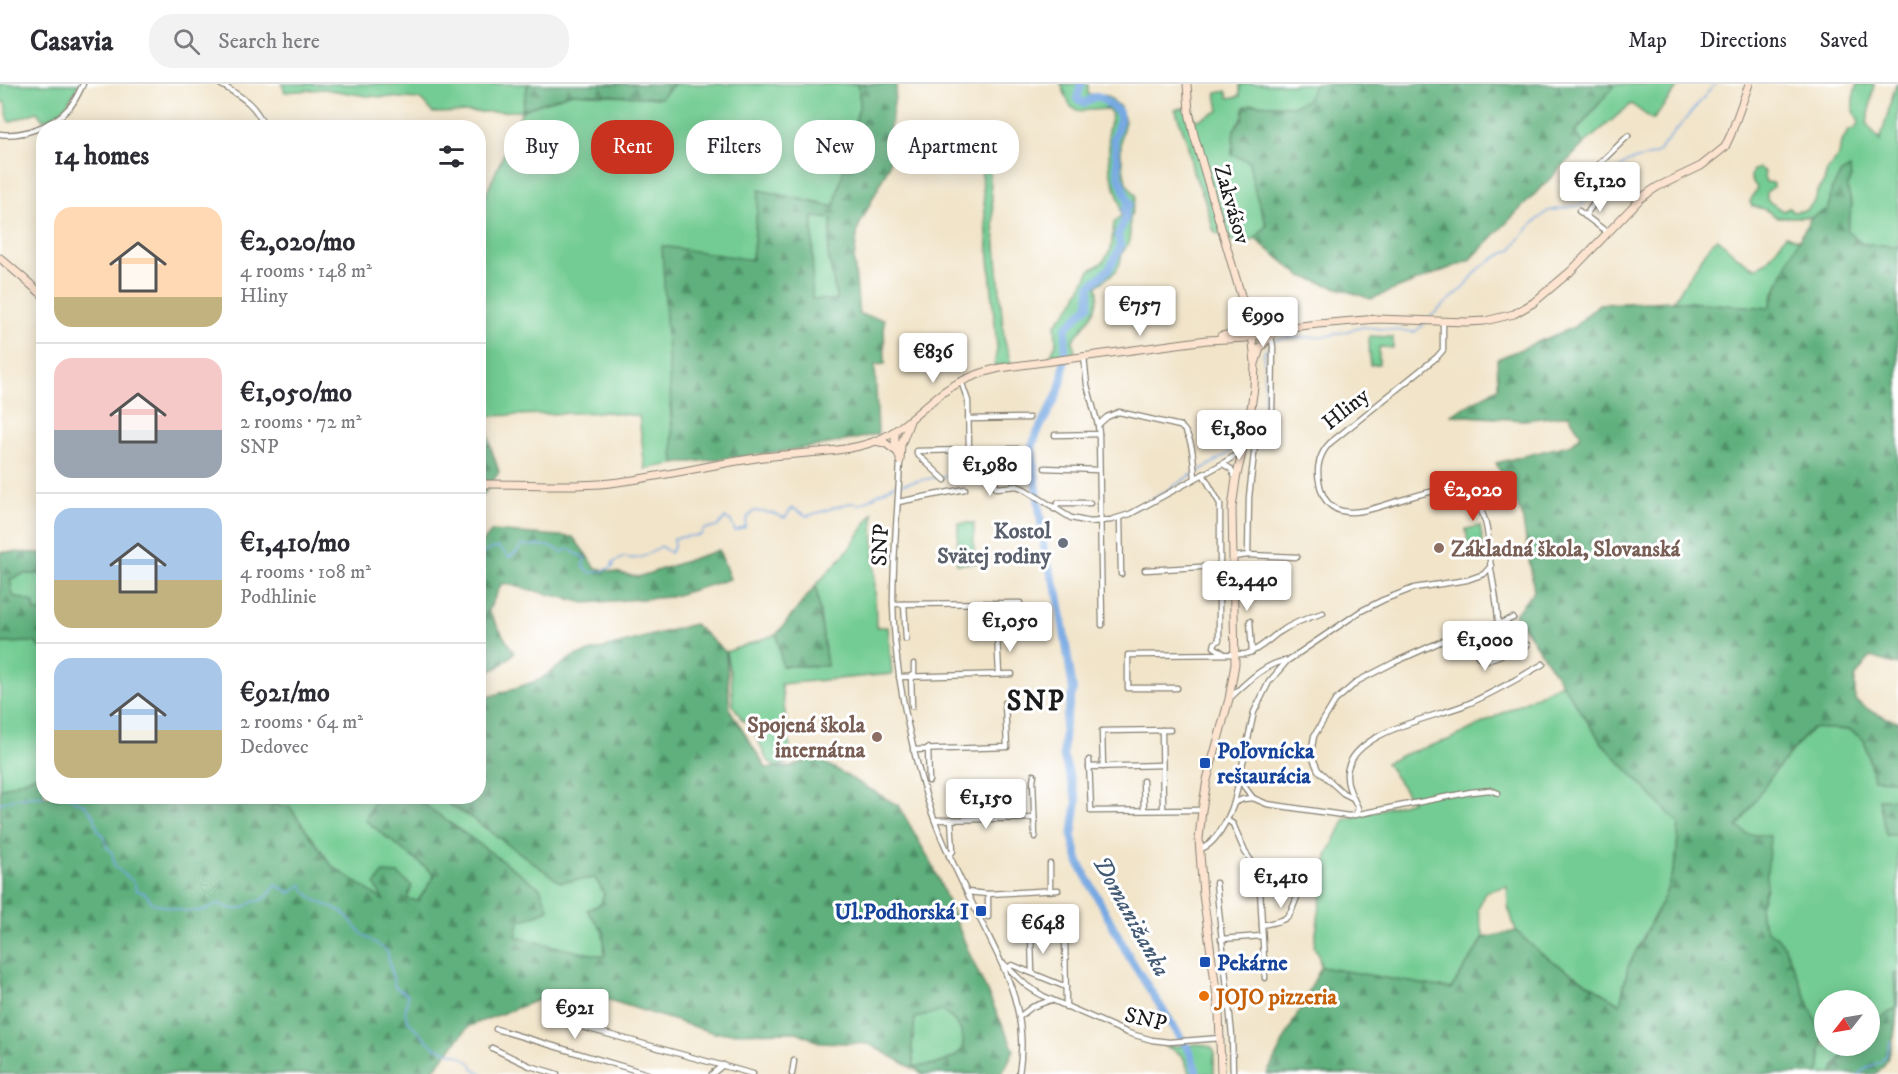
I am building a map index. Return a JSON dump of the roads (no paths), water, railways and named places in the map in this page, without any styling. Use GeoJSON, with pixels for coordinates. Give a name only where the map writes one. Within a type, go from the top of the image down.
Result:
{"type":"FeatureCollection","features":[{"type":"Feature","properties":{"kind":"street"},"geometry":{"type":"LineString","coordinates":[[53,120],[69,108],[83,84]]}},
{"type":"Feature","properties":{"kind":"street"},"geometry":{"type":"LineString","coordinates":[[220,84],[247,99],[262,120]]}},
{"type":"Feature","properties":{"kind":"street","name":"Zakvášov"},"geometry":{"type":"LineString","coordinates":[[1187,84],[1189,112],[1194,135],[1252,333],[1255,363]]}},
{"type":"Feature","properties":{"kind":"street"},"geometry":{"type":"LineString","coordinates":[[486,484],[554,486],[612,483],[711,464],[852,448],[894,432],[940,395],[962,381],[994,370],[1207,340],[1246,338],[1257,331],[1377,319],[1485,321],[1514,314],[1533,303],[1570,271],[1641,198],[1657,187],[1701,166],[1725,147],[1749,84]]}},
{"type":"Feature","properties":{"kind":"street"},"geometry":{"type":"LineString","coordinates":[[0,134],[15,135],[36,128]]}},
{"type":"Feature","properties":{"kind":"street"},"geometry":{"type":"LineString","coordinates":[[1586,216],[1608,184],[1598,165],[1628,136]]}},
{"type":"Feature","properties":{"kind":"street"},"geometry":{"type":"LineString","coordinates":[[1579,211],[1608,233]]}},
{"type":"Feature","properties":{"kind":"street"},"geometry":{"type":"LineString","coordinates":[[0,258],[36,289]]}},
{"type":"Feature","properties":{"kind":"street"},"geometry":{"type":"LineString","coordinates":[[1230,334],[1240,323],[1243,303]]}},
{"type":"Feature","properties":{"kind":"street","name":"Hliny"},"geometry":{"type":"LineString","coordinates":[[1443,322],[1443,350],[1330,443],[1319,462],[1319,485],[1333,507],[1352,513],[1418,494],[1453,490],[1463,493],[1474,501],[1485,523],[1497,597],[1498,624]]}},
{"type":"Feature","properties":{"kind":"street"},"geometry":{"type":"LineString","coordinates":[[1207,340],[1245,332],[1258,336],[1273,334],[1286,328]]}},
{"type":"Feature","properties":{"kind":"street"},"geometry":{"type":"LineString","coordinates":[[1221,1074],[1219,1011],[1199,849],[1202,810],[1209,772],[1229,699],[1235,654],[1233,508],[1236,479],[1249,422],[1255,363],[1260,348],[1273,334]]}},
{"type":"Feature","properties":{"kind":"street"},"geometry":{"type":"LineString","coordinates":[[1248,555],[1249,497],[1255,445],[1272,416],[1273,334]]}},
{"type":"Feature","properties":{"kind":"street"},"geometry":{"type":"LineString","coordinates":[[1084,357],[1087,385],[1099,434],[1102,625]]}},
{"type":"Feature","properties":{"kind":"street"},"geometry":{"type":"LineString","coordinates":[[962,381],[968,401],[969,450]]}},
{"type":"Feature","properties":{"kind":"street"},"geometry":{"type":"LineString","coordinates":[[1098,425],[1107,417],[1119,412],[1180,426],[1189,438],[1195,475]]}},
{"type":"Feature","properties":{"kind":"street"},"geometry":{"type":"LineString","coordinates":[[968,419],[1029,417]]}},
{"type":"Feature","properties":{"kind":"street"},"geometry":{"type":"LineString","coordinates":[[900,461],[901,445],[911,418]]}},
{"type":"Feature","properties":{"kind":"street"},"geometry":{"type":"LineString","coordinates":[[894,432],[901,445]]}},
{"type":"Feature","properties":{"kind":"street"},"geometry":{"type":"LineString","coordinates":[[894,432],[900,461]]}},
{"type":"Feature","properties":{"kind":"street"},"geometry":{"type":"LineString","coordinates":[[1055,435],[1099,434]]}},
{"type":"Feature","properties":{"kind":"street"},"geometry":{"type":"LineString","coordinates":[[875,441],[889,445],[898,453]]}},
{"type":"Feature","properties":{"kind":"street"},"geometry":{"type":"LineString","coordinates":[[988,449],[996,488],[1017,486],[1071,518],[1099,519],[1120,518],[1242,451]]}},
{"type":"Feature","properties":{"kind":"street"},"geometry":{"type":"LineString","coordinates":[[945,480],[917,454],[917,451],[1017,449]]}},
{"type":"Feature","properties":{"kind":"street","name":"SNP"},"geometry":{"type":"LineString","coordinates":[[900,461],[893,604],[905,717],[934,820],[1014,990],[1020,1017],[1022,1046],[1019,1074]]}},
{"type":"Feature","properties":{"kind":"street"},"geometry":{"type":"LineString","coordinates":[[1222,464],[1231,469],[1236,479]]}},
{"type":"Feature","properties":{"kind":"street"},"geometry":{"type":"LineString","coordinates":[[1045,468],[1098,470]]}},
{"type":"Feature","properties":{"kind":"street"},"geometry":{"type":"LineString","coordinates":[[1145,570],[1218,566],[1221,562],[1220,504],[1203,474]]}},
{"type":"Feature","properties":{"kind":"street"},"geometry":{"type":"LineString","coordinates":[[898,502],[964,489]]}},
{"type":"Feature","properties":{"kind":"street"},"geometry":{"type":"LineString","coordinates":[[1054,509],[1058,503],[1090,503]]}},
{"type":"Feature","properties":{"kind":"street"},"geometry":{"type":"LineString","coordinates":[[1120,518],[1121,573]]}},
{"type":"Feature","properties":{"kind":"street"},"geometry":{"type":"LineString","coordinates":[[1233,557],[1248,555],[1297,557]]}},
{"type":"Feature","properties":{"kind":"street"},"geometry":{"type":"LineString","coordinates":[[1199,849],[1204,849],[1209,845],[1227,820],[1240,781],[1254,712],[1269,682],[1287,661],[1344,622],[1383,600],[1414,588],[1467,580],[1484,574],[1491,566]]}},
{"type":"Feature","properties":{"kind":"street"},"geometry":{"type":"LineString","coordinates":[[1219,599],[1219,640],[1214,646],[1222,653]]}},
{"type":"Feature","properties":{"kind":"street"},"geometry":{"type":"LineString","coordinates":[[893,604],[1020,603]]}},
{"type":"Feature","properties":{"kind":"street"},"geometry":{"type":"LineString","coordinates":[[904,604],[906,639]]}},
{"type":"Feature","properties":{"kind":"street"},"geometry":{"type":"LineString","coordinates":[[1177,688],[1128,688],[1128,655],[1252,652],[1301,619],[1323,613]]}},
{"type":"Feature","properties":{"kind":"street"},"geometry":{"type":"LineString","coordinates":[[1353,798],[1343,793],[1318,770],[1311,754],[1314,736],[1332,705],[1349,688],[1366,676],[1429,646],[1513,618]]}},
{"type":"Feature","properties":{"kind":"street"},"geometry":{"type":"LineString","coordinates":[[1250,621],[1252,652]]}},
{"type":"Feature","properties":{"kind":"street"},"geometry":{"type":"LineString","coordinates":[[998,633],[999,674]]}},
{"type":"Feature","properties":{"kind":"street"},"geometry":{"type":"LineString","coordinates":[[1468,633],[1478,656],[1484,660],[1492,659],[1515,647],[1527,645]]}},
{"type":"Feature","properties":{"kind":"street"},"geometry":{"type":"LineString","coordinates":[[1229,699],[1262,670],[1277,662],[1287,661]]}},
{"type":"Feature","properties":{"kind":"street"},"geometry":{"type":"LineString","coordinates":[[912,706],[914,664]]}},
{"type":"Feature","properties":{"kind":"street"},"geometry":{"type":"LineString","coordinates":[[1356,814],[1358,808],[1348,784],[1348,770],[1357,754],[1372,740],[1390,730],[1464,706],[1543,664]]}},
{"type":"Feature","properties":{"kind":"street"},"geometry":{"type":"LineString","coordinates":[[899,677],[1012,674]]}},
{"type":"Feature","properties":{"kind":"street"},"geometry":{"type":"LineString","coordinates":[[914,750],[1007,747],[1005,703]]}},
{"type":"Feature","properties":{"kind":"street"},"geometry":{"type":"LineString","coordinates":[[1162,730],[1163,809]]}},
{"type":"Feature","properties":{"kind":"street"},"geometry":{"type":"LineString","coordinates":[[1103,767],[1102,731],[1170,730]]}},
{"type":"Feature","properties":{"kind":"street"},"geometry":{"type":"LineString","coordinates":[[928,748],[929,781]]}},
{"type":"Feature","properties":{"kind":"street"},"geometry":{"type":"LineString","coordinates":[[1089,760],[1091,811],[1202,810]]}},
{"type":"Feature","properties":{"kind":"street"},"geometry":{"type":"LineString","coordinates":[[1089,767],[1162,765]]}},
{"type":"Feature","properties":{"kind":"street"},"geometry":{"type":"LineString","coordinates":[[1034,775],[1035,837]]}},
{"type":"Feature","properties":{"kind":"street"},"geometry":{"type":"LineString","coordinates":[[1143,781],[1144,810]]}},
{"type":"Feature","properties":{"kind":"street"},"geometry":{"type":"LineString","coordinates":[[1240,781],[1253,798]]}},
{"type":"Feature","properties":{"kind":"street"},"geometry":{"type":"LineString","coordinates":[[1234,803],[1253,798],[1267,804],[1347,816],[1471,792],[1490,790],[1498,793]]}},
{"type":"Feature","properties":{"kind":"street"},"geometry":{"type":"LineString","coordinates":[[934,820],[1034,818]]}},
{"type":"Feature","properties":{"kind":"street"},"geometry":{"type":"LineString","coordinates":[[949,856],[953,851],[951,819]]}},
{"type":"Feature","properties":{"kind":"street"},"geometry":{"type":"LineString","coordinates":[[1227,820],[1233,825],[1245,852],[1259,872],[1265,978]]}},
{"type":"Feature","properties":{"kind":"street"},"geometry":{"type":"LineString","coordinates":[[1050,864],[1050,891]]}},
{"type":"Feature","properties":{"kind":"street"},"geometry":{"type":"LineString","coordinates":[[1216,882],[1233,1074]]}},
{"type":"Feature","properties":{"kind":"street"},"geometry":{"type":"LineString","coordinates":[[967,892],[988,894],[1058,890]]}},
{"type":"Feature","properties":{"kind":"street"},"geometry":{"type":"LineString","coordinates":[[1262,925],[1288,917],[1299,892]]}},
{"type":"Feature","properties":{"kind":"street"},"geometry":{"type":"LineString","coordinates":[[988,894],[988,917]]}},
{"type":"Feature","properties":{"kind":"street"},"geometry":{"type":"LineString","coordinates":[[1065,931],[1066,1007]]}},
{"type":"Feature","properties":{"kind":"street"},"geometry":{"type":"LineString","coordinates":[[1221,939],[1262,936]]}},
{"type":"Feature","properties":{"kind":"street"},"geometry":{"type":"LineString","coordinates":[[1031,937],[1032,973]]}},
{"type":"Feature","properties":{"kind":"street","name":"SNP"},"geometry":{"type":"LineString","coordinates":[[1002,962],[1027,986],[1052,1000],[1137,1036],[1157,1041],[1175,1042],[1221,1038]]}},
{"type":"Feature","properties":{"kind":"street"},"geometry":{"type":"LineString","coordinates":[[1008,968],[1012,965],[1066,987]]}},
{"type":"Feature","properties":{"kind":"street"},"geometry":{"type":"LineString","coordinates":[[1020,1017],[1032,1007],[1052,1000]]}},
{"type":"Feature","properties":{"kind":"street"},"geometry":{"type":"LineString","coordinates":[[1219,1011],[1229,1010]]}},
{"type":"Feature","properties":{"kind":"street"},"geometry":{"type":"LineString","coordinates":[[571,1024],[753,1074]]}},
{"type":"Feature","properties":{"kind":"street"},"geometry":{"type":"LineString","coordinates":[[496,1029],[648,1074]]}},
{"type":"Feature","properties":{"kind":"street"},"geometry":{"type":"LineString","coordinates":[[492,1047],[530,1066],[557,1074]]}},
{"type":"Feature","properties":{"kind":"street"},"geometry":{"type":"LineString","coordinates":[[792,1074],[794,1061]]}},
{"type":"Feature","properties":{"kind":"street"},"geometry":{"type":"LineString","coordinates":[[711,1074],[723,1065]]}},
{"type":"Feature","properties":{"kind":"waterway","name":"Domanižanka"},"geometry":{"type":"LineString","coordinates":[[1081,84],[1077,99],[1085,103],[1094,97],[1100,97],[1119,112],[1120,120],[1114,138],[1119,177],[1129,204],[1118,235],[1120,246],[1118,252],[1109,269],[1090,286],[1089,305],[1066,328],[1064,367],[1059,390],[1037,432],[1032,447],[1045,556],[1058,594],[1073,690],[1065,723],[1063,755],[1077,800],[1072,836],[1079,863],[1131,960],[1190,1052],[1197,1074]]}},
{"type":"Feature","properties":{"kind":"waterway"},"geometry":{"type":"LineString","coordinates":[[1607,176],[1613,174],[1627,162],[1656,154],[1715,84]]}},
{"type":"Feature","properties":{"kind":"waterway"},"geometry":{"type":"LineString","coordinates":[[1430,317],[1461,290],[1479,269],[1511,250],[1529,227],[1548,211],[1582,205],[1587,197],[1590,183],[1603,178]]}},
{"type":"Feature","properties":{"kind":"waterway"},"geometry":{"type":"LineString","coordinates":[[1273,341],[1285,338],[1323,337],[1363,327],[1415,332],[1425,323]]}},
{"type":"Feature","properties":{"kind":"waterway"},"geometry":{"type":"LineString","coordinates":[[1252,428],[1265,417],[1264,353],[1270,345]]}},
{"type":"Feature","properties":{"kind":"waterway"},"geometry":{"type":"LineString","coordinates":[[1197,472],[1228,454],[1237,437],[1243,434]]}},
{"type":"Feature","properties":{"kind":"waterway"},"geometry":{"type":"LineString","coordinates":[[995,465],[1007,460],[1033,456]]}},
{"type":"Feature","properties":{"kind":"waterway"},"geometry":{"type":"LineString","coordinates":[[942,477],[990,466]]}},
{"type":"Feature","properties":{"kind":"waterway"},"geometry":{"type":"LineString","coordinates":[[1068,513],[1105,517],[1127,512],[1193,474]]}},
{"type":"Feature","properties":{"kind":"waterway"},"geometry":{"type":"LineString","coordinates":[[901,484],[938,477]]}},
{"type":"Feature","properties":{"kind":"waterway"},"geometry":{"type":"LineString","coordinates":[[486,552],[498,547],[509,557],[517,552],[521,545],[547,546],[562,552],[568,549],[585,558],[583,566],[591,573],[614,566],[612,563],[624,557],[634,559],[661,546],[670,553],[674,547],[674,538],[701,535],[704,529],[717,527],[725,518],[731,521],[735,531],[745,527],[747,518],[754,511],[785,518],[792,508],[807,516],[850,503],[861,504],[896,484]]}},
{"type":"Feature","properties":{"kind":"waterway","name":"Domanižanka"},"geometry":{"type":"LineString","coordinates":[[1042,535],[1047,530]]}},
{"type":"Feature","properties":{"kind":"waterway"},"geometry":{"type":"LineString","coordinates":[[0,803],[36,796]]}},
{"type":"Feature","properties":{"kind":"waterway"},"geometry":{"type":"LineString","coordinates":[[84,804],[94,816],[98,830],[104,836],[107,848],[112,852],[115,867],[134,882],[136,890],[145,893],[152,903],[184,911],[201,911],[219,904],[237,909],[264,899],[276,885],[291,893],[302,884],[305,891],[315,900],[343,912],[362,934],[387,951],[395,987],[408,995],[405,1013],[409,1022],[434,1047],[461,1056],[472,1064],[474,1070],[483,1074]]}},
{"type":"Feature","properties":{"kind":"waterway"},"geometry":{"type":"LineString","coordinates":[[1859,1074],[1885,1057],[1891,1041]]}},
{"type":"Feature","properties":{"kind":"place","name":"Kostol Svätej rodiny"},"geometry":{"type":"Point","coordinates":[1063,543]}},
{"type":"Feature","properties":{"kind":"place","name":"Základná škola, Slovanská"},"geometry":{"type":"Point","coordinates":[1439,548]}},
{"type":"Feature","properties":{"kind":"place","name":"Spojená škola internátna"},"geometry":{"type":"Point","coordinates":[877,737]}},
{"type":"Feature","properties":{"kind":"place","name":"Poľovnícka reštaurácia"},"geometry":{"type":"Point","coordinates":[1205,763]}},
{"type":"Feature","properties":{"kind":"place","name":"Ul.Podhorská I"},"geometry":{"type":"Point","coordinates":[981,911]}},
{"type":"Feature","properties":{"kind":"place","name":"Pekárne"},"geometry":{"type":"Point","coordinates":[1205,962]}},
{"type":"Feature","properties":{"kind":"place","name":"JOJO pizzeria"},"geometry":{"type":"Point","coordinates":[1204,996]}},
{"type":"Feature","properties":{"kind":"district","name":"SNP"},"geometry":{"type":"Point","coordinates":[1036,700]}}]}
